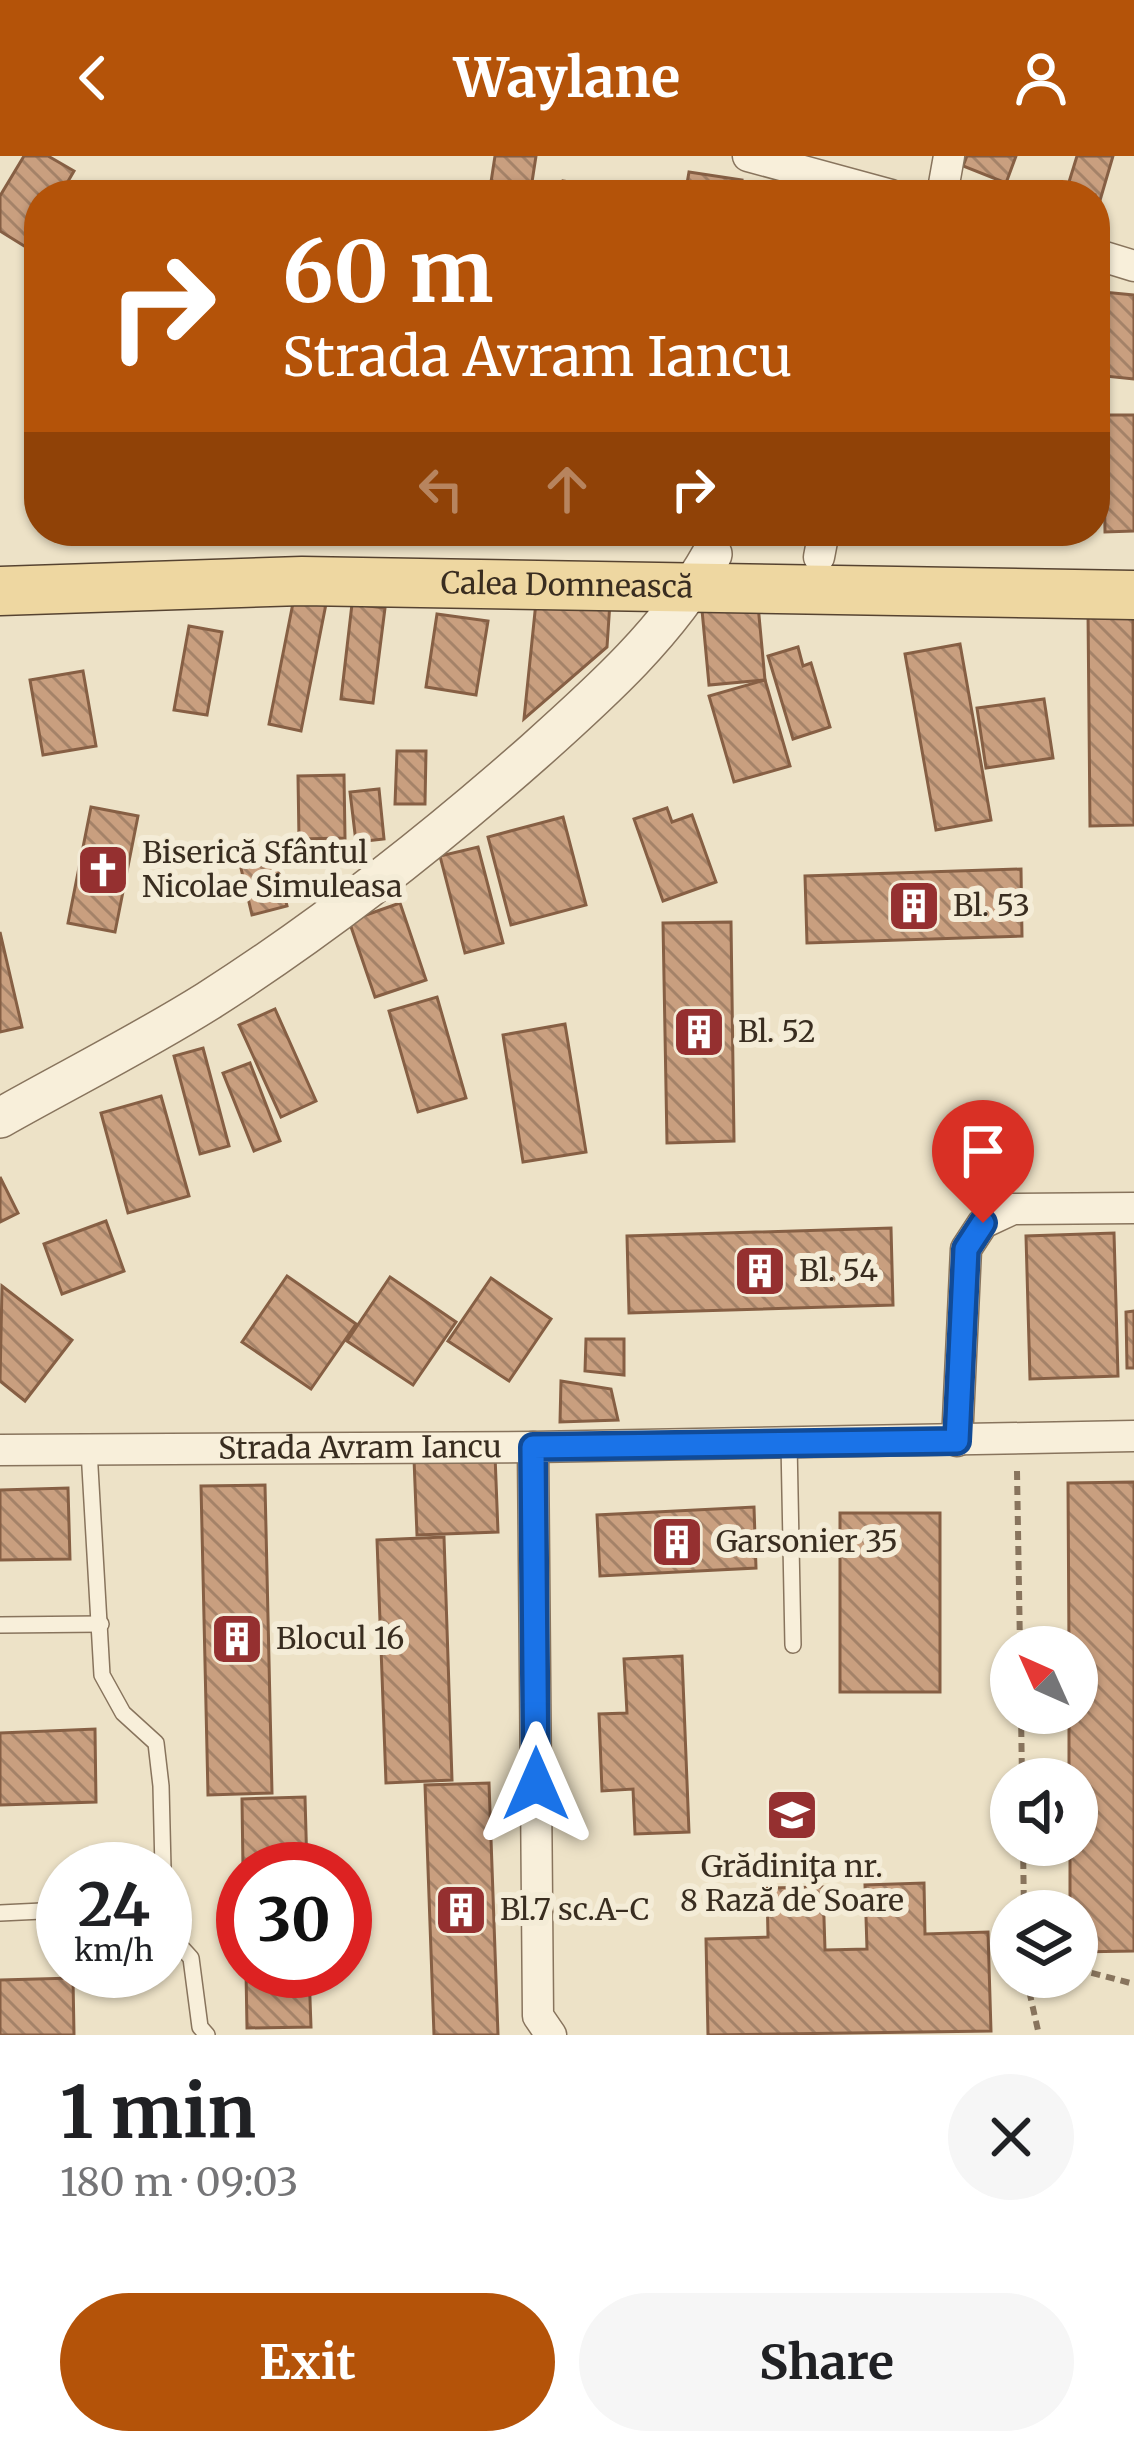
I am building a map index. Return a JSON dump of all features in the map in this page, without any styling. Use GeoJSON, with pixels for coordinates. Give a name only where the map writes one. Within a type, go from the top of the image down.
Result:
{"type":"FeatureCollection","features":[{"type":"Feature","properties":{"kind":"main road","name":"Calea Domnească"},"geometry":{"type":"LineString","coordinates":[[0,591],[703,569],[812,546]]}},
{"type":"Feature","properties":{"kind":"main road","name":"Calea Domnească"},"geometry":{"type":"LineString","coordinates":[[851,546],[1134,565]]}},
{"type":"Feature","properties":{"kind":"main road","name":"Calea Domnească"},"geometry":{"type":"LineString","coordinates":[[0,563],[297,555],[703,569],[1134,595]]}},
{"type":"Feature","properties":{"kind":"street"},"geometry":{"type":"LineString","coordinates":[[748,156],[835,180]]}},
{"type":"Feature","properties":{"kind":"street"},"geometry":{"type":"LineString","coordinates":[[0,1118],[203,1004],[355,900],[458,820],[644,646],[703,569]]}},
{"type":"Feature","properties":{"kind":"street"},"geometry":{"type":"LineString","coordinates":[[957,1441],[966,1249],[983,1223],[1013,1209],[1134,1208]]}},
{"type":"Feature","properties":{"kind":"street","name":"Strada Avram Iancu"},"geometry":{"type":"LineString","coordinates":[[0,1450],[1134,1436]]}},
{"type":"Feature","properties":{"kind":"street"},"geometry":{"type":"LineString","coordinates":[[533,1447],[538,2016],[551,2035]]}},
{"type":"Feature","properties":{"kind":"lane"},"geometry":{"type":"LineString","coordinates":[[789,1443],[793,1645]]}},
{"type":"Feature","properties":{"kind":"lane"},"geometry":{"type":"LineString","coordinates":[[89,1450],[102,1675],[123,1713],[156,1743],[162,1842]]}},
{"type":"Feature","properties":{"kind":"lane"},"geometry":{"type":"LineString","coordinates":[[0,1625],[101,1624]]}},
{"type":"Feature","properties":{"kind":"lane"},"geometry":{"type":"LineString","coordinates":[[0,1913],[36,1911]]}},
{"type":"Feature","properties":{"kind":"lane"},"geometry":{"type":"LineString","coordinates":[[192,1970],[202,2032]]}},
{"type":"Feature","properties":{"kind":"path"},"geometry":{"type":"LineString","coordinates":[[1017,1439],[1020,1626]]}},
{"type":"Feature","properties":{"kind":"path"},"geometry":{"type":"LineString","coordinates":[[1098,1975],[1134,1984]]}},
{"type":"Feature","properties":{"kind":"path"},"geometry":{"type":"LineString","coordinates":[[1030,1998],[1039,2035]]}},
{"type":"Feature","properties":{"kind":"building"},"geometry":{"type":"Polygon","coordinates":[[[24,156],[48,156],[74,171],[69,180],[24,180],[24,246],[0,231],[0,196],[24,156]]]}},
{"type":"Feature","properties":{"kind":"building"},"geometry":{"type":"Polygon","coordinates":[[[495,156],[536,156],[532,180],[491,180],[495,156]]]}},
{"type":"Feature","properties":{"kind":"building"},"geometry":{"type":"Polygon","coordinates":[[[967,156],[1016,156],[1007,180],[963,166],[967,156]]]}},
{"type":"Feature","properties":{"kind":"building"},"geometry":{"type":"Polygon","coordinates":[[[1077,156],[1113,156],[1106,180],[1070,180],[1077,156]]]}},
{"type":"Feature","properties":{"kind":"building"},"geometry":{"type":"Polygon","coordinates":[[[689,172],[742,180],[688,180],[689,172]]]}},
{"type":"Feature","properties":{"kind":"building"},"geometry":{"type":"Polygon","coordinates":[[[1110,293],[1134,295],[1134,379],[1110,377],[1110,293]]]}},
{"type":"Feature","properties":{"kind":"building"},"geometry":{"type":"Polygon","coordinates":[[[1110,415],[1134,415],[1134,531],[1110,532],[1110,415]]]}},
{"type":"Feature","properties":{"kind":"building"},"geometry":{"type":"Polygon","coordinates":[[[294,598],[326,604],[301,731],[269,724],[294,598]]]}},
{"type":"Feature","properties":{"kind":"building"},"geometry":{"type":"Polygon","coordinates":[[[536,602],[610,602],[607,647],[524,719],[536,602]]]}},
{"type":"Feature","properties":{"kind":"building"},"geometry":{"type":"Polygon","coordinates":[[[352,604],[385,608],[373,703],[341,699],[352,604]]]}},
{"type":"Feature","properties":{"kind":"building"},"geometry":{"type":"Polygon","coordinates":[[[758,605],[765,680],[709,685],[702,610],[758,605]]]}},
{"type":"Feature","properties":{"kind":"building"},"geometry":{"type":"Polygon","coordinates":[[[1133,610],[1134,825],[1090,826],[1088,611],[1133,610]]]}},
{"type":"Feature","properties":{"kind":"building"},"geometry":{"type":"Polygon","coordinates":[[[437,614],[488,621],[476,695],[426,687],[437,614]]]}},
{"type":"Feature","properties":{"kind":"building"},"geometry":{"type":"Polygon","coordinates":[[[189,626],[222,632],[207,715],[174,710],[189,626]]]}},
{"type":"Feature","properties":{"kind":"building"},"geometry":{"type":"Polygon","coordinates":[[[960,644],[991,820],[936,830],[905,654],[960,644]]]}},
{"type":"Feature","properties":{"kind":"building"},"geometry":{"type":"Polygon","coordinates":[[[798,647],[803,666],[811,663],[830,727],[793,739],[768,656],[798,647]]]}},
{"type":"Feature","properties":{"kind":"building"},"geometry":{"type":"Polygon","coordinates":[[[83,671],[96,746],[43,755],[30,680],[83,671]]]}},
{"type":"Feature","properties":{"kind":"building"},"geometry":{"type":"Polygon","coordinates":[[[765,680],[790,766],[734,782],[709,696],[765,680]]]}},
{"type":"Feature","properties":{"kind":"building"},"geometry":{"type":"Polygon","coordinates":[[[1044,699],[1053,758],[986,768],[977,708],[1044,699]]]}},
{"type":"Feature","properties":{"kind":"building"},"geometry":{"type":"Polygon","coordinates":[[[397,751],[426,751],[425,804],[395,804],[397,751]]]}},
{"type":"Feature","properties":{"kind":"building"},"geometry":{"type":"Polygon","coordinates":[[[344,775],[345,838],[299,839],[298,776],[344,775]]]}},
{"type":"Feature","properties":{"kind":"building"},"geometry":{"type":"Polygon","coordinates":[[[379,789],[384,839],[356,842],[350,792],[379,789]]]}},
{"type":"Feature","properties":{"kind":"building","name":"Biserică Sfântul Nicolae Simuleasa"},"geometry":{"type":"Polygon","coordinates":[[[91,807],[138,816],[115,932],[68,923],[91,807]]]}},
{"type":"Feature","properties":{"kind":"building"},"geometry":{"type":"Polygon","coordinates":[[[667,808],[672,822],[692,815],[716,882],[663,901],[634,819],[667,808]]]}},
{"type":"Feature","properties":{"kind":"building"},"geometry":{"type":"Polygon","coordinates":[[[563,817],[586,905],[511,925],[488,837],[563,817]]]}},
{"type":"Feature","properties":{"kind":"building"},"geometry":{"type":"Polygon","coordinates":[[[478,847],[503,943],[465,953],[440,856],[478,847]]]}},
{"type":"Feature","properties":{"kind":"building"},"geometry":{"type":"Polygon","coordinates":[[[275,856],[287,906],[252,915],[240,864],[275,856]]]}},
{"type":"Feature","properties":{"kind":"building","name":"Bl. 53"},"geometry":{"type":"Polygon","coordinates":[[[1021,869],[1022,936],[807,943],[805,876],[1021,869]]]}},
{"type":"Feature","properties":{"kind":"building"},"geometry":{"type":"Polygon","coordinates":[[[400,903],[426,980],[375,997],[349,921],[400,903]]]}},
{"type":"Feature","properties":{"kind":"building","name":"Bl. 52"},"geometry":{"type":"Polygon","coordinates":[[[731,922],[734,1141],[667,1143],[663,923],[731,922]]]}},
{"type":"Feature","properties":{"kind":"building"},"geometry":{"type":"Polygon","coordinates":[[[0,932],[22,1027],[0,1032],[0,932]]]}},
{"type":"Feature","properties":{"kind":"building"},"geometry":{"type":"Polygon","coordinates":[[[437,997],[466,1098],[418,1112],[389,1011],[437,997]]]}},
{"type":"Feature","properties":{"kind":"building"},"geometry":{"type":"Polygon","coordinates":[[[275,1009],[316,1101],[281,1117],[239,1025],[275,1009]]]}},
{"type":"Feature","properties":{"kind":"building"},"geometry":{"type":"Polygon","coordinates":[[[565,1024],[586,1152],[523,1162],[503,1035],[565,1024]]]}},
{"type":"Feature","properties":{"kind":"building"},"geometry":{"type":"Polygon","coordinates":[[[203,1048],[229,1146],[200,1154],[174,1056],[203,1048]]]}},
{"type":"Feature","properties":{"kind":"building"},"geometry":{"type":"Polygon","coordinates":[[[250,1063],[280,1141],[254,1151],[223,1073],[250,1063]]]}},
{"type":"Feature","properties":{"kind":"building"},"geometry":{"type":"Polygon","coordinates":[[[161,1096],[189,1196],[128,1213],[101,1113],[161,1096]]]}},
{"type":"Feature","properties":{"kind":"building"},"geometry":{"type":"Polygon","coordinates":[[[0,1177],[18,1213],[0,1222],[0,1177]]]}},
{"type":"Feature","properties":{"kind":"building"},"geometry":{"type":"Polygon","coordinates":[[[106,1221],[124,1271],[62,1294],[44,1244],[106,1221]]]}},
{"type":"Feature","properties":{"kind":"building","name":"Bl. 54"},"geometry":{"type":"Polygon","coordinates":[[[891,1228],[893,1305],[629,1313],[627,1236],[891,1228]]]}},
{"type":"Feature","properties":{"kind":"building"},"geometry":{"type":"Polygon","coordinates":[[[1114,1233],[1118,1376],[1030,1379],[1026,1236],[1114,1233]]]}},
{"type":"Feature","properties":{"kind":"building"},"geometry":{"type":"Polygon","coordinates":[[[287,1276],[356,1324],[311,1389],[242,1342],[287,1276]]]}},
{"type":"Feature","properties":{"kind":"building"},"geometry":{"type":"Polygon","coordinates":[[[390,1277],[456,1322],[413,1385],[347,1341],[390,1277]]]}},
{"type":"Feature","properties":{"kind":"building"},"geometry":{"type":"Polygon","coordinates":[[[491,1278],[551,1319],[509,1381],[448,1341],[491,1278]]]}},
{"type":"Feature","properties":{"kind":"building"},"geometry":{"type":"Polygon","coordinates":[[[2,1286],[72,1340],[25,1401],[0,1381],[2,1286]]]}},
{"type":"Feature","properties":{"kind":"building"},"geometry":{"type":"Polygon","coordinates":[[[1134,1311],[1134,1368],[1127,1368],[1126,1312],[1134,1311]]]}},
{"type":"Feature","properties":{"kind":"building"},"geometry":{"type":"Polygon","coordinates":[[[586,1339],[624,1339],[624,1375],[585,1371],[586,1339]]]}},
{"type":"Feature","properties":{"kind":"building"},"geometry":{"type":"Polygon","coordinates":[[[561,1381],[611,1389],[618,1420],[560,1422],[561,1381]]]}},
{"type":"Feature","properties":{"kind":"building"},"geometry":{"type":"Polygon","coordinates":[[[495,1455],[498,1532],[417,1535],[414,1459],[495,1455]]]}},
{"type":"Feature","properties":{"kind":"building"},"geometry":{"type":"Polygon","coordinates":[[[1134,1482],[1134,1951],[1098,1952],[1098,1890],[1070,1890],[1070,1866],[1098,1866],[1098,1758],[1069,1758],[1069,1734],[1098,1734],[1098,1626],[1069,1626],[1068,1483],[1134,1482]]]}},
{"type":"Feature","properties":{"kind":"building","name":"Blocul 16"},"geometry":{"type":"Polygon","coordinates":[[[265,1485],[272,1793],[208,1795],[201,1486],[265,1485]]]}},
{"type":"Feature","properties":{"kind":"building"},"geometry":{"type":"Polygon","coordinates":[[[68,1488],[70,1559],[0,1560],[0,1490],[68,1488]]]}},
{"type":"Feature","properties":{"kind":"building","name":"Garsonier 35"},"geometry":{"type":"Polygon","coordinates":[[[754,1507],[756,1568],[600,1576],[597,1515],[754,1507]]]}},
{"type":"Feature","properties":{"kind":"building"},"geometry":{"type":"Polygon","coordinates":[[[840,1513],[940,1513],[940,1692],[840,1692],[840,1513]]]}},
{"type":"Feature","properties":{"kind":"building"},"geometry":{"type":"Polygon","coordinates":[[[444,1537],[452,1780],[386,1783],[377,1540],[444,1537]]]}},
{"type":"Feature","properties":{"kind":"building"},"geometry":{"type":"Polygon","coordinates":[[[682,1656],[689,1832],[635,1834],[633,1789],[602,1791],[599,1714],[627,1713],[624,1659],[682,1656]]]}},
{"type":"Feature","properties":{"kind":"building"},"geometry":{"type":"Polygon","coordinates":[[[95,1729],[96,1802],[0,1805],[0,1733],[95,1729]]]}},
{"type":"Feature","properties":{"kind":"building","name":"Bl.7 sc.A-C"},"geometry":{"type":"Polygon","coordinates":[[[489,1783],[498,2035],[434,2035],[425,1785],[489,1783]]]}},
{"type":"Feature","properties":{"kind":"building"},"geometry":{"type":"Polygon","coordinates":[[[305,1797],[306,1842],[243,1842],[242,1799],[305,1797]]]}},
{"type":"Feature","properties":{"kind":"building"},"geometry":{"type":"Polygon","coordinates":[[[924,1883],[925,1934],[988,1932],[991,2031],[708,2035],[706,1939],[768,1937],[767,1888],[823,1887],[825,1950],[867,1949],[865,1885],[924,1883]]]}},
{"type":"Feature","properties":{"kind":"building"},"geometry":{"type":"Polygon","coordinates":[[[36,1979],[36,1998],[73,1998],[74,2035],[0,2035],[0,1980],[36,1979]]]}},
{"type":"Feature","properties":{"kind":"building"},"geometry":{"type":"Polygon","coordinates":[[[246,1998],[310,1998],[311,2027],[247,2028],[246,1998]]]}},
{"type":"Feature","properties":{"kind":"place","name":"Biserică Sfântul Nicolae Simuleasa"},"geometry":{"type":"Point","coordinates":[103,870]}},
{"type":"Feature","properties":{"kind":"place","name":"Bl. 53"},"geometry":{"type":"Point","coordinates":[914,906]}},
{"type":"Feature","properties":{"kind":"place","name":"Bl. 52"},"geometry":{"type":"Point","coordinates":[699,1032]}},
{"type":"Feature","properties":{"kind":"place","name":"Bl. 54"},"geometry":{"type":"Point","coordinates":[760,1271]}},
{"type":"Feature","properties":{"kind":"place","name":"Garsonier 35"},"geometry":{"type":"Point","coordinates":[677,1542]}},
{"type":"Feature","properties":{"kind":"place","name":"Blocul 16"},"geometry":{"type":"Point","coordinates":[237,1639]}},
{"type":"Feature","properties":{"kind":"place","name":"Grădiniţa nr. 8 Rază de Soare"},"geometry":{"type":"Point","coordinates":[792,1815]}},
{"type":"Feature","properties":{"kind":"place","name":"Bl.7 sc.A-C"},"geometry":{"type":"Point","coordinates":[461,1910]}},
{"type":"Feature","properties":{"kind":"route"},"geometry":{"type":"LineString","coordinates":[[536,1784],[533,1447],[957,1441],[966,1249],[983,1223]]}}]}
